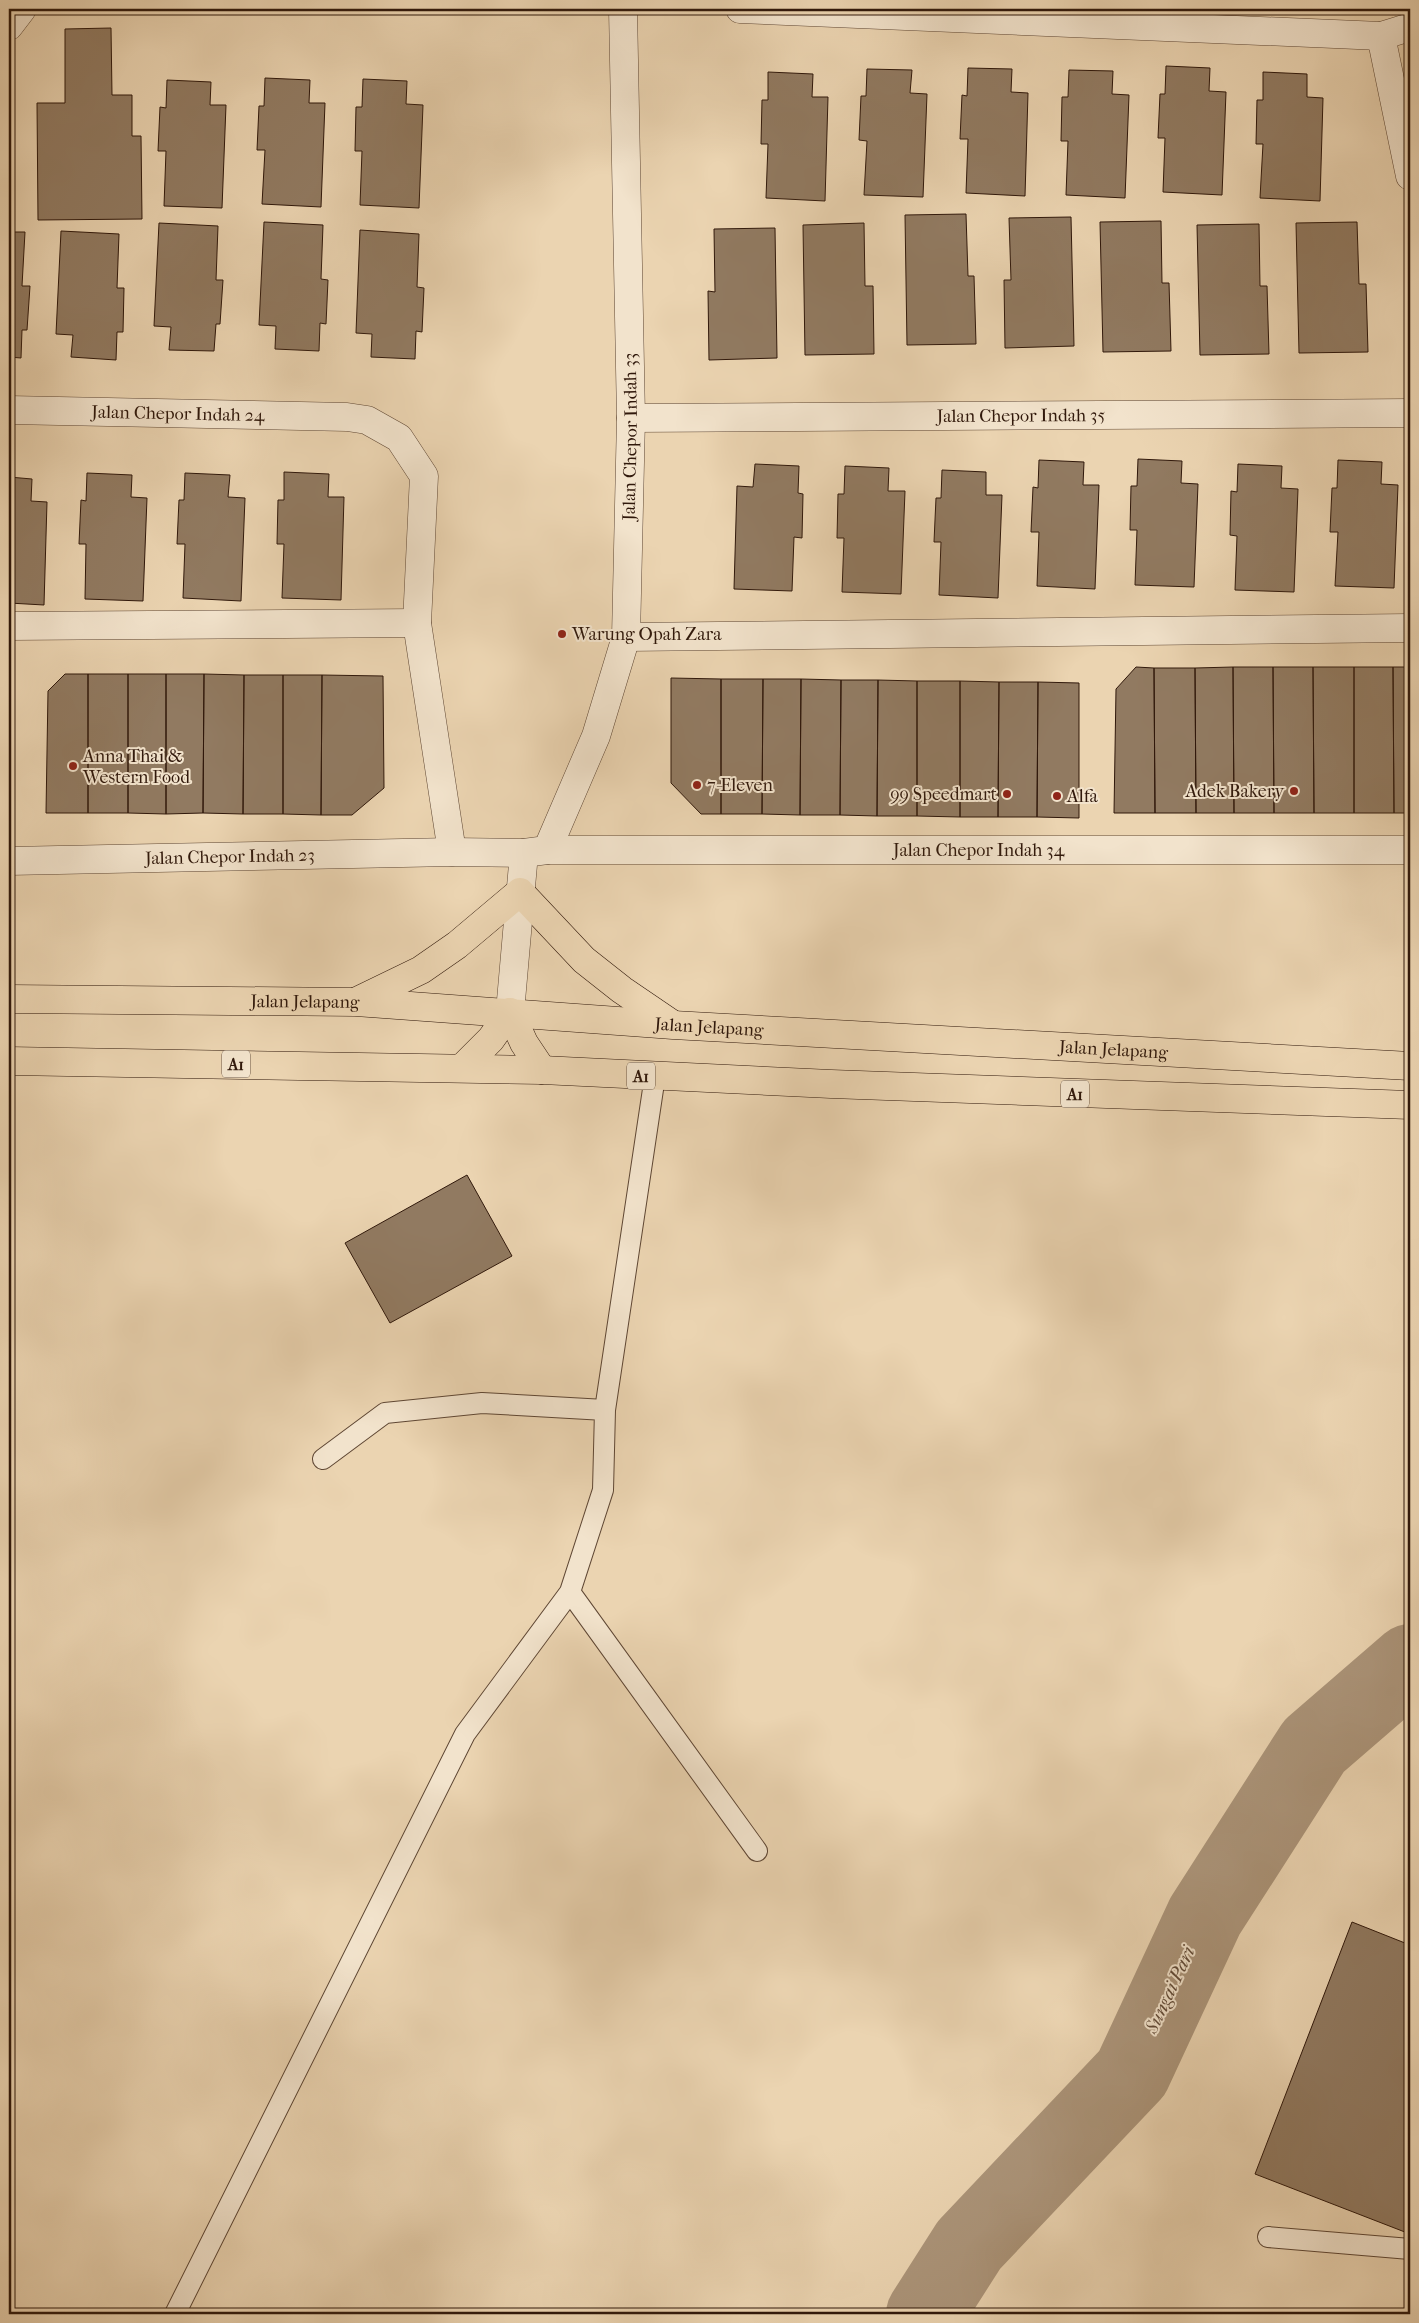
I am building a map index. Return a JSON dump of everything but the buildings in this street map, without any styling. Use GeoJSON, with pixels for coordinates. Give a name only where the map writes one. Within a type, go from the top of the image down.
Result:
{"type":"FeatureCollection","features":[{"type":"Feature","properties":{"kind":"main road"},"geometry":{"type":"LineString","coordinates":[[356,1002],[421,970],[457,945],[520,892],[584,960],[622,990],[673,1025]]}},
{"type":"Feature","properties":{"kind":"main road","name":"Jalan Jelapang"},"geometry":{"type":"LineString","coordinates":[[9,999],[356,1002],[673,1025],[1410,1066]]}},
{"type":"Feature","properties":{"kind":"main road"},"geometry":{"type":"LineString","coordinates":[[462,1068],[491,1039],[510,1012]]}},
{"type":"Feature","properties":{"kind":"main road"},"geometry":{"type":"LineString","coordinates":[[510,1012],[524,1043],[542,1070]]}},
{"type":"Feature","properties":{"kind":"main road","name":"A1"},"geometry":{"type":"LineString","coordinates":[[9,1060],[542,1070],[1410,1105]]}},
{"type":"Feature","properties":{"kind":"street"},"geometry":{"type":"LineString","coordinates":[[9,26],[22,9]]}},
{"type":"Feature","properties":{"kind":"street","name":"Jalan Chepor Indah 33"},"geometry":{"type":"LineString","coordinates":[[510,1012],[520,892],[536,852],[596,736],[626,637],[631,418],[623,9]]}},
{"type":"Feature","properties":{"kind":"street"},"geometry":{"type":"LineString","coordinates":[[740,9],[1381,36],[1410,27]]}},
{"type":"Feature","properties":{"kind":"street"},"geometry":{"type":"LineString","coordinates":[[1381,36],[1410,176]]}},
{"type":"Feature","properties":{"kind":"street","name":"Jalan Chepor Indah 24"},"geometry":{"type":"LineString","coordinates":[[9,410],[347,417],[367,420],[399,438],[424,476],[417,623],[452,852]]}},
{"type":"Feature","properties":{"kind":"street","name":"Jalan Chepor Indah 35"},"geometry":{"type":"LineString","coordinates":[[631,418],[1410,412]]}},
{"type":"Feature","properties":{"kind":"street"},"geometry":{"type":"LineString","coordinates":[[9,626],[417,623]]}},
{"type":"Feature","properties":{"kind":"street"},"geometry":{"type":"LineString","coordinates":[[626,637],[1410,628]]}},
{"type":"Feature","properties":{"kind":"street","name":"Jalan Chepor Indah 34"},"geometry":{"type":"LineString","coordinates":[[452,852],[1410,850]]}},
{"type":"Feature","properties":{"kind":"street","name":"Jalan Chepor Indah 23"},"geometry":{"type":"LineString","coordinates":[[9,861],[452,852]]}},
{"type":"Feature","properties":{"kind":"lane"},"geometry":{"type":"LineString","coordinates":[[174,2314],[465,1734],[570,1592],[603,1490],[605,1410],[655,1076]]}},
{"type":"Feature","properties":{"kind":"lane"},"geometry":{"type":"LineString","coordinates":[[323,1459],[385,1413],[482,1403],[605,1410]]}},
{"type":"Feature","properties":{"kind":"lane"},"geometry":{"type":"LineString","coordinates":[[570,1592],[757,1851]]}},
{"type":"Feature","properties":{"kind":"lane"},"geometry":{"type":"LineString","coordinates":[[1268,2237],[1410,2249]]}},
{"type":"Feature","properties":{"kind":"waterway","name":"Sungai Pari"},"geometry":{"type":"LineString","coordinates":[[925,2314],[969,2245],[1132,2073],[1205,1916],[1314,1746],[1410,1663]]}},
{"type":"Feature","properties":{"kind":"place","name":"Warung Opah Zara"},"geometry":{"type":"Point","coordinates":[562,634]}},
{"type":"Feature","properties":{"kind":"place","name":"Anna Thai & Western Food"},"geometry":{"type":"Point","coordinates":[73,766]}},
{"type":"Feature","properties":{"kind":"place","name":"7-Eleven"},"geometry":{"type":"Point","coordinates":[697,785]}},
{"type":"Feature","properties":{"kind":"place","name":"Adek Bakery"},"geometry":{"type":"Point","coordinates":[1294,791]}},
{"type":"Feature","properties":{"kind":"place","name":"99 Speedmart"},"geometry":{"type":"Point","coordinates":[1007,794]}},
{"type":"Feature","properties":{"kind":"place","name":"Alfa"},"geometry":{"type":"Point","coordinates":[1057,796]}}]}
